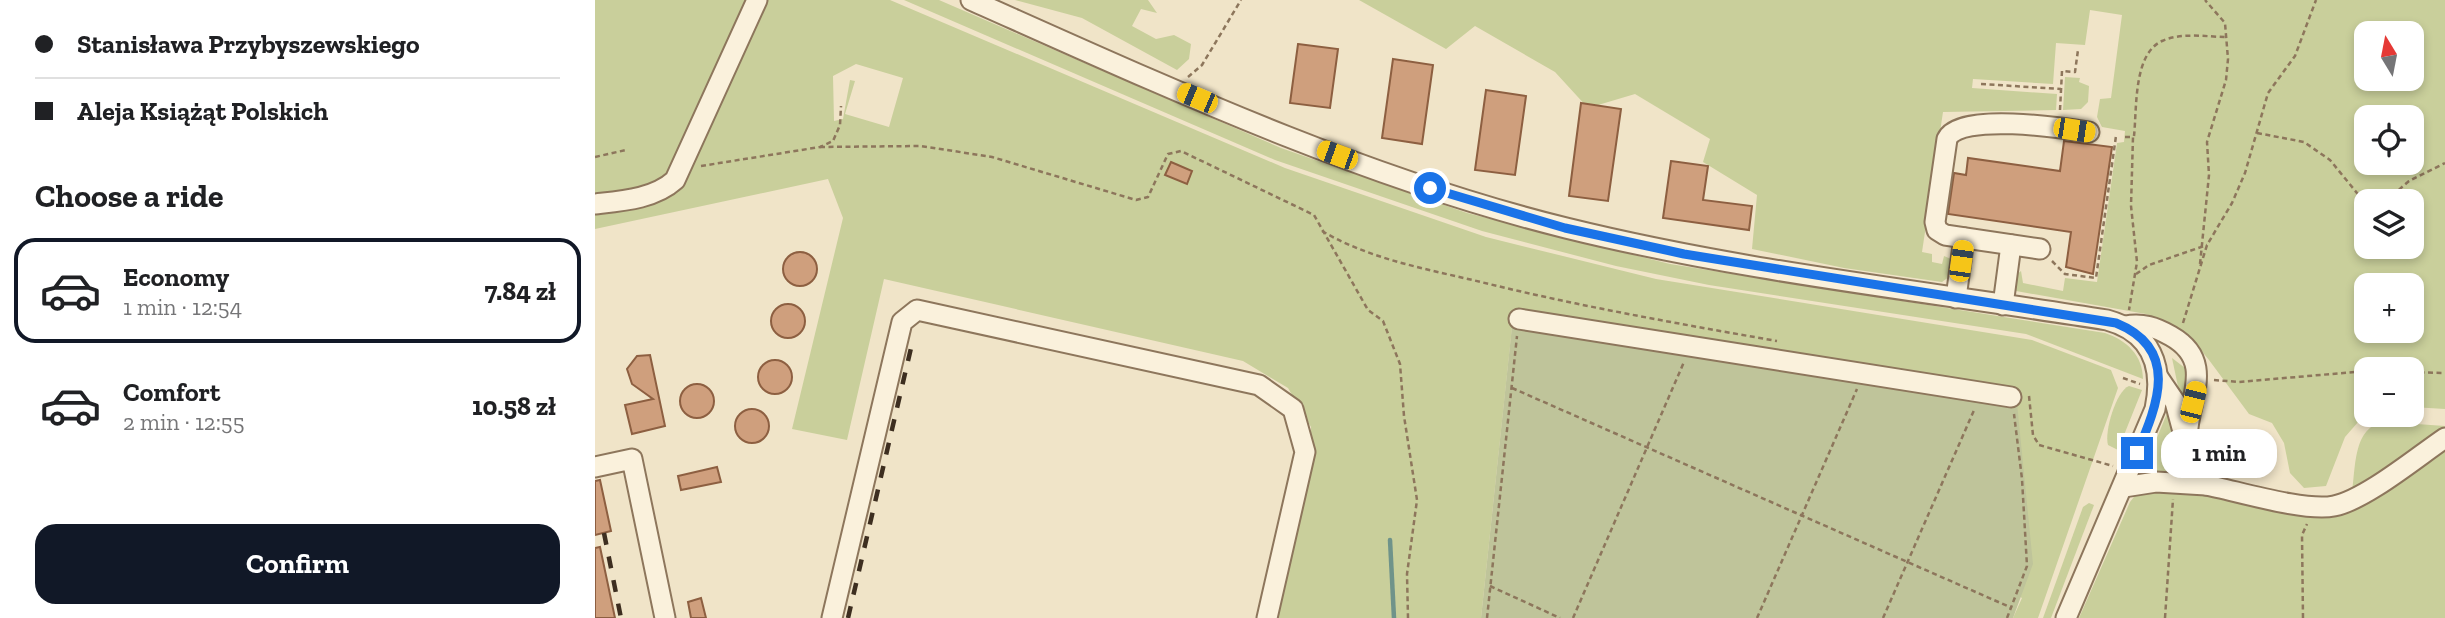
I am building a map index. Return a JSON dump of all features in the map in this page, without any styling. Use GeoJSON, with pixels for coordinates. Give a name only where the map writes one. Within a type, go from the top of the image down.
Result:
{"type":"FeatureCollection","features":[{"type":"Feature","properties":{"kind":"street"},"geometry":{"type":"LineString","coordinates":[[595,204],[644,196],[664,189],[681,171],[757,0]]}},
{"type":"Feature","properties":{"kind":"street"},"geometry":{"type":"LineString","coordinates":[[971,0],[1289,137],[1385,172],[1565,228],[1731,263],[2106,320],[2124,326],[2140,336],[2151,349],[2158,377],[2175,402],[2188,450],[2206,485]]}},
{"type":"Feature","properties":{"kind":"street"},"geometry":{"type":"LineString","coordinates":[[2040,249],[1941,234],[1935,226],[1949,134],[1963,126],[2024,124],[2089,132]]}},
{"type":"Feature","properties":{"kind":"street"},"geometry":{"type":"LineString","coordinates":[[1956,298],[1964,238]]}},
{"type":"Feature","properties":{"kind":"street"},"geometry":{"type":"LineString","coordinates":[[2003,304],[2011,245]]}},
{"type":"Feature","properties":{"kind":"street"},"geometry":{"type":"LineString","coordinates":[[832,618],[902,322],[917,310],[1259,385],[1293,408],[1305,452],[1267,618]]}},
{"type":"Feature","properties":{"kind":"street"},"geometry":{"type":"LineString","coordinates":[[1519,319],[2011,397]]}},
{"type":"Feature","properties":{"kind":"street"},"geometry":{"type":"LineString","coordinates":[[2124,326],[2156,327],[2177,339],[2191,354],[2197,371],[2197,384],[2188,450]]}},
{"type":"Feature","properties":{"kind":"street"},"geometry":{"type":"LineString","coordinates":[[2066,618],[2152,416],[2158,377]]}},
{"type":"Feature","properties":{"kind":"street"},"geometry":{"type":"LineString","coordinates":[[2123,486],[2156,482],[2206,485],[2315,506],[2347,502],[2445,438]]}},
{"type":"Feature","properties":{"kind":"street"},"geometry":{"type":"LineString","coordinates":[[595,467],[632,459],[665,618]]}},
{"type":"Feature","properties":{"kind":"path"},"geometry":{"type":"LineString","coordinates":[[1174,88],[1202,65],[1241,0]]}},
{"type":"Feature","properties":{"kind":"path"},"geometry":{"type":"LineString","coordinates":[[2198,278],[2209,176],[2207,142],[2226,80],[2227,37],[2220,13],[2205,0]]}},
{"type":"Feature","properties":{"kind":"path"},"geometry":{"type":"LineString","coordinates":[[2177,339],[2207,245],[2232,204],[2268,93],[2295,56],[2316,0]]}},
{"type":"Feature","properties":{"kind":"path"},"geometry":{"type":"LineString","coordinates":[[2124,326],[2136,274],[2137,249],[2131,206],[2133,137],[2142,71],[2154,47],[2162,41],[2179,37],[2227,37]]}},
{"type":"Feature","properties":{"kind":"path"},"geometry":{"type":"LineString","coordinates":[[2059,127],[2062,71],[2075,72],[2078,50]]}},
{"type":"Feature","properties":{"kind":"path"},"geometry":{"type":"LineString","coordinates":[[1981,84],[2061,89]]}},
{"type":"Feature","properties":{"kind":"path"},"geometry":{"type":"LineString","coordinates":[[820,147],[833,141],[841,125],[841,106]]}},
{"type":"Feature","properties":{"kind":"path"},"geometry":{"type":"LineString","coordinates":[[2257,133],[2304,142],[2330,160],[2354,189]]}},
{"type":"Feature","properties":{"kind":"path"},"geometry":{"type":"LineString","coordinates":[[2040,249],[2065,274],[2096,278],[2116,136]]}},
{"type":"Feature","properties":{"kind":"path"},"geometry":{"type":"LineString","coordinates":[[2125,136],[2133,137]]}},
{"type":"Feature","properties":{"kind":"path"},"geometry":{"type":"LineString","coordinates":[[681,171],[820,147],[921,146],[992,157],[1136,200],[1148,197],[1168,154],[1181,151],[1314,215],[1368,310],[1383,321],[1400,363],[1403,416],[1417,500],[1407,575],[1408,618]]}},
{"type":"Feature","properties":{"kind":"path"},"geometry":{"type":"LineString","coordinates":[[595,157],[626,150]]}},
{"type":"Feature","properties":{"kind":"path"},"geometry":{"type":"LineString","coordinates":[[2400,189],[2409,181],[2445,163]]}},
{"type":"Feature","properties":{"kind":"path"},"geometry":{"type":"LineString","coordinates":[[2136,274],[2162,260],[2202,249],[2207,245]]}},
{"type":"Feature","properties":{"kind":"path"},"geometry":{"type":"LineString","coordinates":[[1487,618],[1519,319]]}},
{"type":"Feature","properties":{"kind":"path"},"geometry":{"type":"LineString","coordinates":[[1573,618],[1691,346]]}},
{"type":"Feature","properties":{"kind":"path"},"geometry":{"type":"LineString","coordinates":[[2197,384],[2210,380],[2239,382],[2354,372]]}},
{"type":"Feature","properties":{"kind":"path"},"geometry":{"type":"LineString","coordinates":[[2424,372],[2445,373]]}},
{"type":"Feature","properties":{"kind":"path"},"geometry":{"type":"LineString","coordinates":[[1758,618],[1864,373]]}},
{"type":"Feature","properties":{"kind":"path"},"geometry":{"type":"LineString","coordinates":[[1511,388],[2012,608]]}},
{"type":"Feature","properties":{"kind":"path"},"geometry":{"type":"LineString","coordinates":[[1883,618],[1981,392]]}},
{"type":"Feature","properties":{"kind":"path"},"geometry":{"type":"LineString","coordinates":[[2007,618],[2027,566],[2022,479],[2011,397]]}},
{"type":"Feature","properties":{"kind":"path"},"geometry":{"type":"LineString","coordinates":[[2165,618],[2173,483]]}},
{"type":"Feature","properties":{"kind":"path"},"geometry":{"type":"LineString","coordinates":[[2303,618],[2302,536],[2315,506]]}},
{"type":"Feature","properties":{"kind":"path"},"geometry":{"type":"LineString","coordinates":[[1490,586],[1560,618]]}},
{"type":"Feature","properties":{"kind":"green space"},"geometry":{"type":"Polygon","coordinates":[[[595,0],[890,0],[1285,168],[1486,237],[1656,279],[2032,340],[2111,370],[2118,388],[2038,618],[2013,618],[2022,598],[1513,318],[1481,618],[1274,618],[1311,461],[1311,427],[1288,388],[1243,361],[884,279],[847,440],[792,429],[843,218],[828,179],[595,229],[595,208],[663,184],[595,198],[595,0]],[[856,64],[833,76],[834,121],[843,119],[850,80],[855,81],[845,114],[889,127],[903,78],[856,64]]]}},
{"type":"Feature","properties":{"kind":"green space"},"geometry":{"type":"Polygon","coordinates":[[[904,0],[939,0],[1281,148],[1467,213],[1670,264],[2105,333],[2126,344],[2137,356],[2143,379],[2026,334],[1709,285],[1616,266],[1482,231],[1275,160],[904,0]]]}},
{"type":"Feature","properties":{"kind":"green space"},"geometry":{"type":"Polygon","coordinates":[[[1015,0],[1148,0],[1157,13],[1141,9],[1132,26],[1156,39],[1174,35],[1191,44],[1189,59],[1177,70],[1082,18],[1015,0]]]}},
{"type":"Feature","properties":{"kind":"green space"},"geometry":{"type":"Polygon","coordinates":[[[1359,0],[2445,0],[2445,409],[2424,408],[2424,357],[2354,357],[2354,427],[2345,437],[2326,486],[2304,488],[2290,473],[2284,443],[2272,423],[2249,414],[2190,337],[2168,322],[2146,314],[2016,291],[2016,275],[2021,271],[2023,283],[2063,291],[2065,278],[2097,282],[2117,143],[2124,142],[2125,131],[2102,127],[2097,117],[2100,99],[2111,98],[2122,15],[2090,10],[2085,45],[2056,43],[2053,84],[1973,79],[1972,88],[2057,94],[2056,110],[1943,112],[1922,252],[1932,254],[1932,262],[1942,264],[1944,256],[1951,259],[1949,277],[1942,282],[1844,268],[1752,249],[1757,195],[1703,162],[1710,139],[1635,94],[1588,108],[1555,72],[1475,26],[1446,49],[1359,0]]]}},
{"type":"Feature","properties":{"kind":"green space"},"geometry":{"type":"Polygon","coordinates":[[[2065,77],[2080,78],[2079,82],[2089,86],[2088,102],[2081,109],[2063,110],[2065,77]]]}},
{"type":"Feature","properties":{"kind":"green space"},"geometry":{"type":"Polygon","coordinates":[[[1513,317],[2016,393],[2033,564],[2013,618],[1481,618],[1513,317]]]}},
{"type":"Feature","properties":{"kind":"green space"},"geometry":{"type":"Polygon","coordinates":[[[2172,358],[2189,371],[2184,415],[2172,358]]]}},
{"type":"Feature","properties":{"kind":"green space"},"geometry":{"type":"Polygon","coordinates":[[[2129,386],[2142,390],[2118,450],[2108,445],[2108,431],[2116,403],[2124,389],[2129,386]]]}},
{"type":"Feature","properties":{"kind":"green space"},"geometry":{"type":"Polygon","coordinates":[[[2170,406],[2180,452],[2180,467],[2172,472],[2142,474],[2170,406]]]}},
{"type":"Feature","properties":{"kind":"green space"},"geometry":{"type":"Polygon","coordinates":[[[2445,426],[2352,493],[2358,448],[2372,427],[2445,426]]]}},
{"type":"Feature","properties":{"kind":"green space"},"geometry":{"type":"Polygon","coordinates":[[[2445,448],[2445,618],[2079,618],[2130,502],[2137,493],[2146,488],[2324,515],[2414,473],[2445,448]]]}},
{"type":"Feature","properties":{"kind":"green space"},"geometry":{"type":"Polygon","coordinates":[[[2089,503],[2094,505],[2051,618],[2043,618],[2083,507],[2089,503]]]}},
{"type":"Feature","properties":{"kind":"building"},"geometry":{"type":"Polygon","coordinates":[[[1298,44],[1338,49],[1330,108],[1290,103],[1298,44]]]}},
{"type":"Feature","properties":{"kind":"building"},"geometry":{"type":"Polygon","coordinates":[[[1393,59],[1433,65],[1422,144],[1382,138],[1393,59]]]}},
{"type":"Feature","properties":{"kind":"building"},"geometry":{"type":"Polygon","coordinates":[[[1486,90],[1526,96],[1515,175],[1475,170],[1486,90]]]}},
{"type":"Feature","properties":{"kind":"building"},"geometry":{"type":"Polygon","coordinates":[[[1581,103],[1621,109],[1608,201],[1569,196],[1581,103]]]}},
{"type":"Feature","properties":{"kind":"building"},"geometry":{"type":"Polygon","coordinates":[[[2064,141],[2112,147],[2093,274],[2066,267],[2071,232],[1948,214],[1954,173],[1966,175],[1968,158],[2060,171],[2064,141]]]}},
{"type":"Feature","properties":{"kind":"building"},"geometry":{"type":"Polygon","coordinates":[[[1671,161],[1708,166],[1703,200],[1752,206],[1749,230],[1663,218],[1671,161]]]}},
{"type":"Feature","properties":{"kind":"building"},"geometry":{"type":"Polygon","coordinates":[[[1171,162],[1192,171],[1187,184],[1165,175],[1171,162]]]}},
{"type":"Feature","properties":{"kind":"building"},"geometry":{"type":"Polygon","coordinates":[[[800,252],[812,257],[817,269],[812,281],[800,286],[788,281],[783,269],[788,257],[800,252]]]}},
{"type":"Feature","properties":{"kind":"building"},"geometry":{"type":"Polygon","coordinates":[[[788,304],[800,309],[805,321],[800,333],[788,338],[776,333],[771,321],[776,309],[788,304]]]}},
{"type":"Feature","properties":{"kind":"building"},"geometry":{"type":"Polygon","coordinates":[[[650,355],[665,426],[632,434],[625,405],[653,399],[632,384],[627,369],[637,356],[650,355]]]}},
{"type":"Feature","properties":{"kind":"building"},"geometry":{"type":"Polygon","coordinates":[[[775,360],[787,365],[792,377],[787,389],[775,394],[763,389],[758,377],[763,365],[775,360]]]}},
{"type":"Feature","properties":{"kind":"building"},"geometry":{"type":"Polygon","coordinates":[[[697,384],[709,389],[714,401],[709,413],[697,418],[685,413],[680,401],[685,389],[697,384]]]}},
{"type":"Feature","properties":{"kind":"building"},"geometry":{"type":"Polygon","coordinates":[[[752,409],[764,414],[769,426],[764,438],[752,443],[740,438],[735,426],[740,414],[752,409]]]}},
{"type":"Feature","properties":{"kind":"building"},"geometry":{"type":"Polygon","coordinates":[[[2253,442],[2264,443],[2263,456],[2251,455],[2253,442]]]}},
{"type":"Feature","properties":{"kind":"building"},"geometry":{"type":"Polygon","coordinates":[[[717,467],[721,482],[681,490],[678,476],[717,467]]]}},
{"type":"Feature","properties":{"kind":"building"},"geometry":{"type":"Polygon","coordinates":[[[600,480],[611,531],[595,535],[595,481],[600,480]]]}},
{"type":"Feature","properties":{"kind":"building"},"geometry":{"type":"Polygon","coordinates":[[[600,547],[615,618],[595,618],[595,548],[600,547]]]}},
{"type":"Feature","properties":{"kind":"building"},"geometry":{"type":"Polygon","coordinates":[[[701,598],[706,618],[691,618],[688,602],[701,598]]]}},
{"type":"Feature","properties":{"kind":"waterway"},"geometry":{"type":"LineString","coordinates":[[1390,540],[1394,618]]}},
{"type":"Feature","properties":{"kind":"railway"},"geometry":{"type":"LineString","coordinates":[[848,618],[911,348]]}},
{"type":"Feature","properties":{"kind":"railway"},"geometry":{"type":"LineString","coordinates":[[604,533],[621,618]]}},
{"type":"Feature","properties":{"kind":"route"},"geometry":{"type":"LineString","coordinates":[[1430,188],[1565,228],[1647,247],[1769,270],[2116,323],[2133,331],[2145,341],[2158,369],[2159,384],[2155,409],[2137,453]]}}]}
